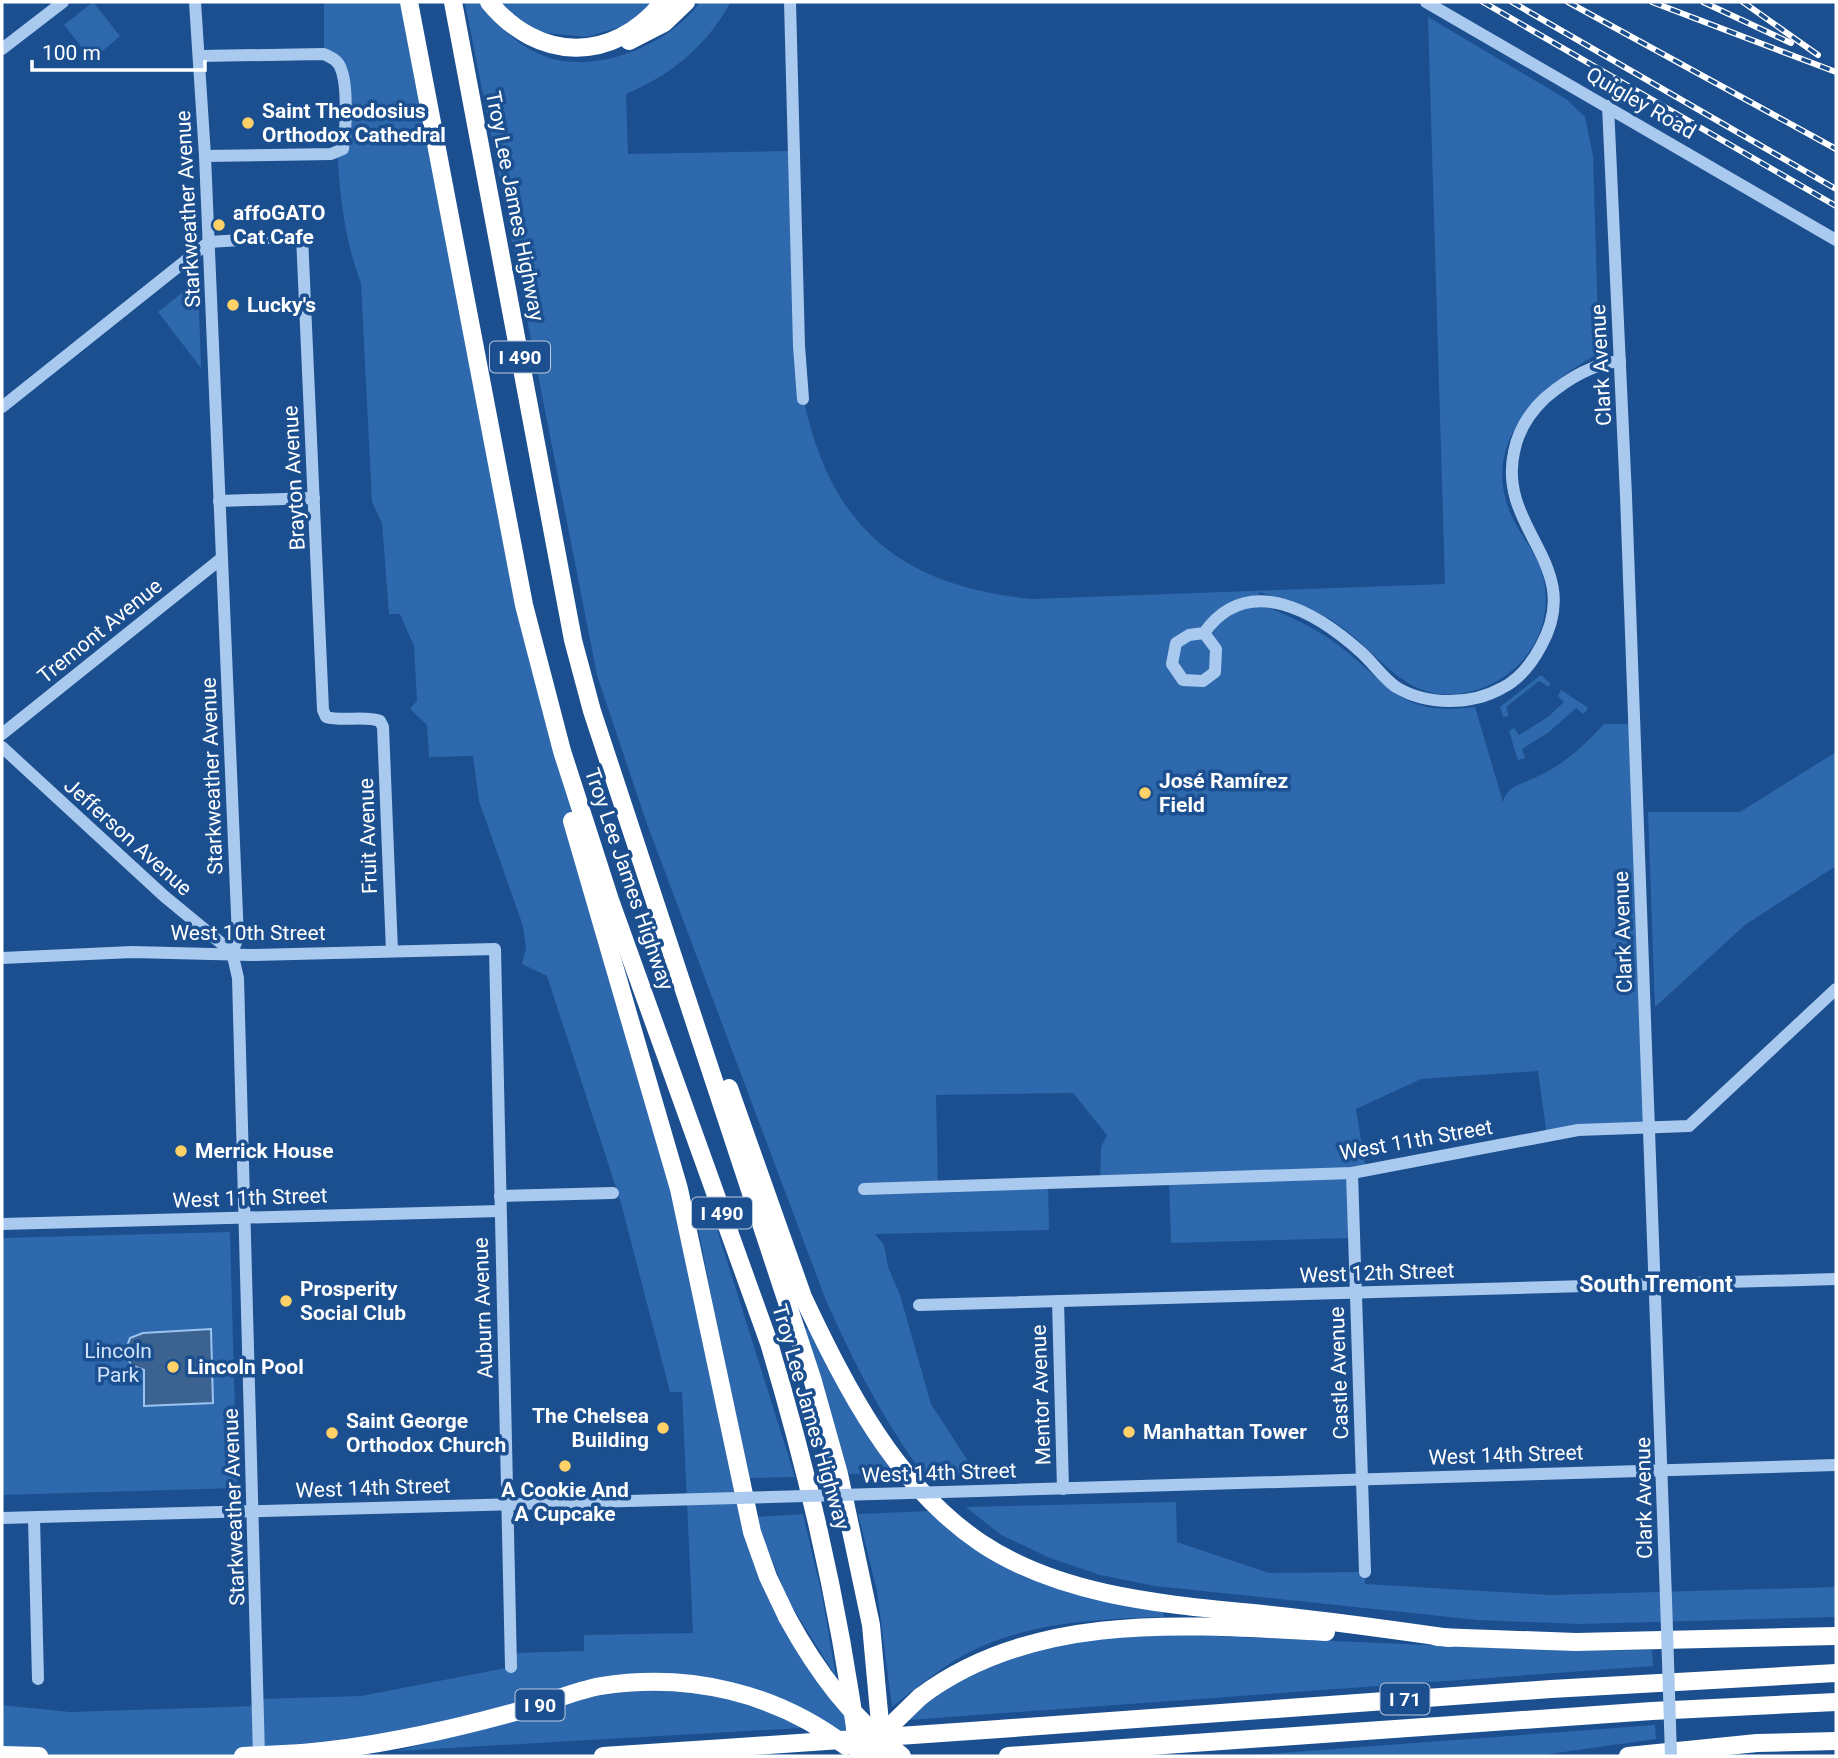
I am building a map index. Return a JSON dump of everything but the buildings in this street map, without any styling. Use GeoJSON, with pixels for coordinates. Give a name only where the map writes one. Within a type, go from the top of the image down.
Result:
{"type":"FeatureCollection","features":[{"type":"Feature","properties":{"kind":"highway","name":"Troy Lee James Highway"},"geometry":{"type":"LineString","coordinates":[[409,2],[524,605],[565,763],[606,887],[769,1343],[790,1413],[832,1585],[858,1756]]}},
{"type":"Feature","properties":{"kind":"highway","name":"Troy Lee James Highway"},"geometry":{"type":"LineString","coordinates":[[453,2],[565,597],[592,710],[819,1402],[839,1474],[871,1625],[883,1756]]}},
{"type":"Feature","properties":{"kind":"highway"},"geometry":{"type":"LineString","coordinates":[[489,2],[522,33],[543,43],[561,47],[619,44],[650,33],[686,2]]}},
{"type":"Feature","properties":{"kind":"highway"},"geometry":{"type":"LineString","coordinates":[[599,47],[643,23],[663,2]]}},
{"type":"Feature","properties":{"kind":"highway"},"geometry":{"type":"LineString","coordinates":[[544,681],[551,748],[679,1189],[752,1532],[768,1577],[787,1617],[832,1691],[856,1717],[902,1756]]}},
{"type":"Feature","properties":{"kind":"highway"},"geometry":{"type":"LineString","coordinates":[[592,710],[664,899],[803,1297],[859,1405],[889,1451],[919,1489],[981,1543],[1040,1573],[1136,1600],[1450,1638]]}},
{"type":"Feature","properties":{"kind":"highway"},"geometry":{"type":"LineString","coordinates":[[865,1756],[885,1731],[920,1697],[951,1676],[996,1654],[1037,1641],[1082,1632],[1183,1626],[1576,1642],[1836,1636]]}},
{"type":"Feature","properties":{"kind":"highway","name":"I 71"},"geometry":{"type":"LineString","coordinates":[[603,1756],[1550,1689],[1833,1673]]}},
{"type":"Feature","properties":{"kind":"highway","name":"I 90"},"geometry":{"type":"LineString","coordinates":[[243,1756],[302,1753],[465,1724],[601,1686],[690,1684],[750,1695],[777,1704],[816,1724],[858,1756]]}},
{"type":"Feature","properties":{"kind":"highway","name":"I 71"},"geometry":{"type":"LineString","coordinates":[[1008,1756],[1652,1711],[1836,1702]]}},
{"type":"Feature","properties":{"kind":"highway"},"geometry":{"type":"LineString","coordinates":[[1628,1756],[1757,1743],[1836,1741]]}},
{"type":"Feature","properties":{"kind":"highway"},"geometry":{"type":"LineString","coordinates":[[2,1755],[39,1756]]}},
{"type":"Feature","properties":{"kind":"street"},"geometry":{"type":"LineString","coordinates":[[2,49],[63,2]]}},
{"type":"Feature","properties":{"kind":"street","name":"Starkweather Avenue"},"geometry":{"type":"LineString","coordinates":[[195,2],[209,242],[238,938],[232,952],[238,978],[260,1756]]}},
{"type":"Feature","properties":{"kind":"street"},"geometry":{"type":"LineString","coordinates":[[790,2],[799,345],[803,400]]}},
{"type":"Feature","properties":{"kind":"street","name":"Quigley Road"},"geometry":{"type":"LineString","coordinates":[[1426,2],[1836,240]]}},
{"type":"Feature","properties":{"kind":"street"},"geometry":{"type":"LineString","coordinates":[[200,56],[324,54],[335,59],[342,69],[344,103],[343,149],[331,154],[205,156]]}},
{"type":"Feature","properties":{"kind":"street","name":"Clark Avenue"},"geometry":{"type":"LineString","coordinates":[[1608,106],[1664,1470],[1671,1756]]}},
{"type":"Feature","properties":{"kind":"street","name":"Brayton Avenue"},"geometry":{"type":"LineString","coordinates":[[209,242],[302,236],[326,717],[380,721]]}},
{"type":"Feature","properties":{"kind":"street"},"geometry":{"type":"LineString","coordinates":[[2,407],[209,242]]}},
{"type":"Feature","properties":{"kind":"street"},"geometry":{"type":"LineString","coordinates":[[1204,633],[1220,614],[1236,605],[1262,600],[1276,601],[1342,636],[1389,681],[1414,695],[1452,701],[1476,699],[1500,690],[1534,661],[1545,639],[1554,608],[1551,575],[1545,558],[1523,522],[1512,489],[1510,473],[1517,439],[1532,413],[1551,393],[1591,368],[1620,361]]}},
{"type":"Feature","properties":{"kind":"street"},"geometry":{"type":"LineString","coordinates":[[219,501],[314,498]]}},
{"type":"Feature","properties":{"kind":"street","name":"Tremont Avenue"},"geometry":{"type":"LineString","coordinates":[[2,734],[222,558]]}},
{"type":"Feature","properties":{"kind":"street","name":"Fruit Avenue"},"geometry":{"type":"LineString","coordinates":[[380,721],[392,951]]}},
{"type":"Feature","properties":{"kind":"street","name":"Jefferson Avenue"},"geometry":{"type":"LineString","coordinates":[[2,747],[164,896],[232,952]]}},
{"type":"Feature","properties":{"kind":"street","name":"West 10th Street"},"geometry":{"type":"LineString","coordinates":[[2,958],[125,952],[251,954],[495,949]]}},
{"type":"Feature","properties":{"kind":"street","name":"Auburn Avenue"},"geometry":{"type":"LineString","coordinates":[[495,949],[511,1667]]}},
{"type":"Feature","properties":{"kind":"street","name":"West 11th Street"},"geometry":{"type":"LineString","coordinates":[[863,1189],[1352,1174],[1578,1130],[1689,1126],[1836,989]]}},
{"type":"Feature","properties":{"kind":"street","name":"Castle Avenue"},"geometry":{"type":"LineString","coordinates":[[1352,1174],[1365,1572]]}},
{"type":"Feature","properties":{"kind":"street"},"geometry":{"type":"LineString","coordinates":[[499,1196],[613,1193]]}},
{"type":"Feature","properties":{"kind":"street","name":"West 11th Street"},"geometry":{"type":"LineString","coordinates":[[2,1224],[500,1211]]}},
{"type":"Feature","properties":{"kind":"street","name":"West 12th Street"},"geometry":{"type":"LineString","coordinates":[[919,1305],[1836,1279]]}},
{"type":"Feature","properties":{"kind":"street","name":"Mentor Avenue"},"geometry":{"type":"LineString","coordinates":[[1058,1301],[1063,1489]]}},
{"type":"Feature","properties":{"kind":"street","name":"West 14th Street"},"geometry":{"type":"LineString","coordinates":[[2,1518],[1836,1465]]}},
{"type":"Feature","properties":{"kind":"street"},"geometry":{"type":"LineString","coordinates":[[34,1518],[38,1679]]}},
{"type":"Feature","properties":{"kind":"green space"},"geometry":{"type":"Polygon","coordinates":[[[93,2],[120,36],[92,60],[64,25],[93,2]]]}},
{"type":"Feature","properties":{"kind":"green space"},"geometry":{"type":"Polygon","coordinates":[[[324,2],[412,2],[515,575],[679,1189],[768,1577],[853,1714],[857,1742],[750,1694],[601,1686],[515,1713],[243,1756],[2,1755],[2,1705],[70,1712],[258,1706],[258,1699],[361,1696],[511,1667],[511,1653],[584,1651],[584,1635],[693,1633],[682,1392],[670,1392],[621,1203],[547,976],[522,964],[526,948],[523,926],[479,801],[473,756],[429,757],[427,725],[410,709],[417,701],[414,646],[400,614],[389,614],[382,523],[372,502],[361,283],[344,219],[337,152],[343,149],[342,70],[324,54],[324,2]]]}},
{"type":"Feature","properties":{"kind":"green space"},"geometry":{"type":"Polygon","coordinates":[[[478,2],[504,30],[526,47],[556,59],[578,62],[601,60],[647,45],[668,33],[700,2],[731,2],[711,32],[687,57],[659,77],[626,94],[628,154],[794,151],[801,386],[812,434],[828,475],[849,509],[874,538],[905,561],[941,579],[983,591],[1031,599],[1445,584],[1428,17],[1566,99],[1585,117],[1593,156],[1599,353],[1557,381],[1538,398],[1522,417],[1510,438],[1503,461],[1503,485],[1510,512],[1539,565],[1546,595],[1544,616],[1528,653],[1515,668],[1479,689],[1457,694],[1437,694],[1404,680],[1348,632],[1324,616],[1259,592],[1259,604],[1319,632],[1406,700],[1434,708],[1475,707],[1503,802],[1511,790],[1562,762],[1604,724],[1634,724],[1649,1127],[1547,1136],[1538,1071],[1421,1079],[1356,1109],[1366,1171],[1352,1174],[1354,1238],[1171,1243],[1169,1180],[1100,1180],[1101,1147],[1107,1135],[1073,1093],[936,1095],[938,1185],[1048,1181],[1049,1230],[875,1234],[884,1245],[888,1267],[900,1295],[931,1404],[977,1475],[924,1475],[895,1433],[870,1389],[825,1298],[647,824],[597,675],[465,3],[478,2]]]}},
{"type":"Feature","properties":{"kind":"green space"},"geometry":{"type":"Polygon","coordinates":[[[498,2],[656,2],[626,25],[587,37],[537,32],[513,17],[498,2]]]}},
{"type":"Feature","properties":{"kind":"green space"},"geometry":{"type":"Polygon","coordinates":[[[198,280],[201,368],[158,312],[198,280]]]}},
{"type":"Feature","properties":{"kind":"green space"},"geometry":{"type":"Polygon","coordinates":[[[1541,675],[1550,683],[1549,687],[1539,681],[1506,707],[1509,716],[1503,717],[1500,707],[1541,675]]]}},
{"type":"Feature","properties":{"kind":"green space"},"geometry":{"type":"Polygon","coordinates":[[[1561,690],[1587,707],[1587,710],[1583,714],[1576,708],[1549,732],[1522,749],[1525,758],[1518,760],[1509,731],[1514,728],[1519,735],[1548,717],[1564,702],[1558,696],[1561,690]]]}},
{"type":"Feature","properties":{"kind":"green space"},"geometry":{"type":"Polygon","coordinates":[[[1836,752],[1836,866],[1745,925],[1655,1007],[1648,812],[1740,812],[1836,752]]]}},
{"type":"Feature","properties":{"kind":"green space"},"geometry":{"type":"Polygon","coordinates":[[[694,1206],[710,1207],[795,1477],[746,1478],[694,1206]]]}},
{"type":"Feature","properties":{"kind":"green space","name":"Lincoln Park"},"geometry":{"type":"Polygon","coordinates":[[[230,1232],[237,1488],[2,1495],[2,1238],[230,1232]]]}},
{"type":"Feature","properties":{"kind":"green space"},"geometry":{"type":"Polygon","coordinates":[[[804,1328],[810,1329],[899,1473],[849,1474],[804,1328]]]}},
{"type":"Feature","properties":{"kind":"green space"},"geometry":{"type":"Polygon","coordinates":[[[1176,1502],[1177,1542],[1269,1573],[1365,1572],[1365,1584],[1551,1595],[1836,1587],[1836,1617],[1580,1624],[1478,1620],[1155,1586],[1100,1575],[1050,1558],[1001,1535],[966,1507],[1176,1502]]]}},
{"type":"Feature","properties":{"kind":"green space"},"geometry":{"type":"Polygon","coordinates":[[[929,1511],[955,1535],[996,1562],[1163,1610],[1164,1617],[1062,1624],[1013,1635],[966,1654],[892,1707],[877,1591],[858,1514],[929,1511]]]}},
{"type":"Feature","properties":{"kind":"green space"},"geometry":{"type":"Polygon","coordinates":[[[803,1514],[822,1595],[836,1677],[788,1600],[755,1517],[803,1514]]]}},
{"type":"Feature","properties":{"kind":"green space"},"geometry":{"type":"Polygon","coordinates":[[[1144,1633],[1568,1651],[1652,1650],[1653,1666],[909,1720],[933,1698],[959,1680],[987,1666],[1048,1647],[1144,1633]]]}},
{"type":"Feature","properties":{"kind":"green space"},"geometry":{"type":"Polygon","coordinates":[[[651,1689],[729,1699],[766,1711],[801,1728],[397,1751],[596,1696],[651,1689]]]}},
{"type":"Feature","properties":{"kind":"green space"},"geometry":{"type":"Polygon","coordinates":[[[1655,1725],[1656,1739],[1535,1756],[1241,1756],[1655,1725]]]}},
{"type":"Feature","properties":{"kind":"shaded area","name":"Lincoln Pool"},"geometry":{"type":"Polygon","coordinates":[[[211,1329],[213,1403],[144,1406],[144,1370],[131,1365],[125,1352],[130,1338],[143,1333],[211,1329]]]}},
{"type":"Feature","properties":{"kind":"railway"},"geometry":{"type":"LineString","coordinates":[[1483,2],[1836,206]]}},
{"type":"Feature","properties":{"kind":"railway"},"geometry":{"type":"LineString","coordinates":[[1512,2],[1836,189]]}},
{"type":"Feature","properties":{"kind":"railway"},"geometry":{"type":"LineString","coordinates":[[1568,2],[1836,149]]}},
{"type":"Feature","properties":{"kind":"railway"},"geometry":{"type":"LineString","coordinates":[[1652,2],[1836,72]]}},
{"type":"Feature","properties":{"kind":"railway"},"geometry":{"type":"LineString","coordinates":[[1703,2],[1791,43]]}},
{"type":"Feature","properties":{"kind":"railway"},"geometry":{"type":"LineString","coordinates":[[1743,2],[1818,55]]}},
{"type":"Feature","properties":{"kind":"place","name":"Saint Theodosius Orthodox Cathedral"},"geometry":{"type":"Point","coordinates":[248,123]}},
{"type":"Feature","properties":{"kind":"place","name":"affoGATO Cat Cafe"},"geometry":{"type":"Point","coordinates":[219,225]}},
{"type":"Feature","properties":{"kind":"place","name":"Lucky's"},"geometry":{"type":"Point","coordinates":[233,305]}},
{"type":"Feature","properties":{"kind":"place","name":"José Ramírez Field"},"geometry":{"type":"Point","coordinates":[1145,793]}},
{"type":"Feature","properties":{"kind":"place","name":"Merrick House"},"geometry":{"type":"Point","coordinates":[181,1151]}},
{"type":"Feature","properties":{"kind":"place","name":"Prosperity Social Club"},"geometry":{"type":"Point","coordinates":[286,1301]}},
{"type":"Feature","properties":{"kind":"place","name":"Lincoln Pool"},"geometry":{"type":"Point","coordinates":[173,1367]}},
{"type":"Feature","properties":{"kind":"place","name":"The Chelsea Building"},"geometry":{"type":"Point","coordinates":[663,1428]}},
{"type":"Feature","properties":{"kind":"place","name":"Manhattan Tower"},"geometry":{"type":"Point","coordinates":[1129,1432]}},
{"type":"Feature","properties":{"kind":"place","name":"Saint George Orthodox Church"},"geometry":{"type":"Point","coordinates":[332,1433]}},
{"type":"Feature","properties":{"kind":"place","name":"A Cookie And A Cupcake"},"geometry":{"type":"Point","coordinates":[565,1466]}},
{"type":"Feature","properties":{"kind":"district","name":"South Tremont"},"geometry":{"type":"Point","coordinates":[1656,1284]}}]}
